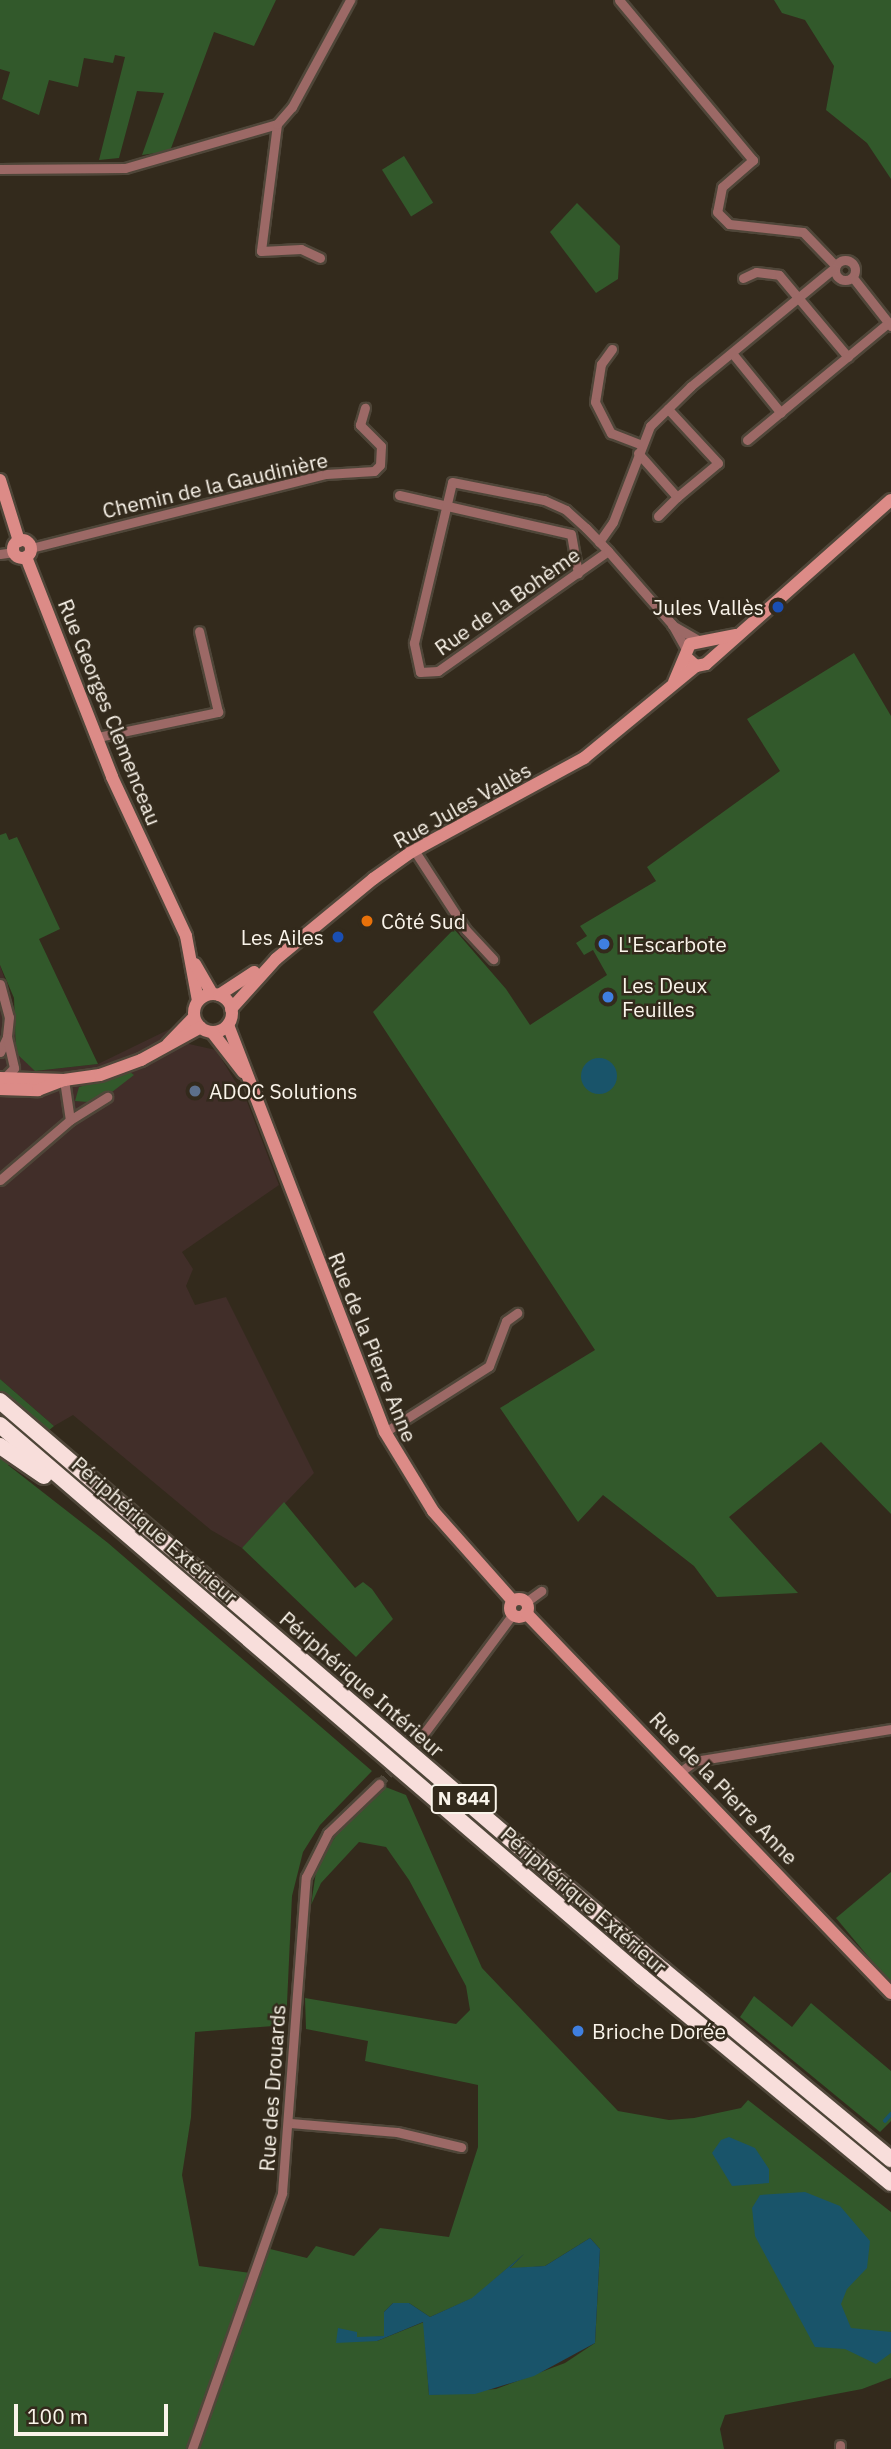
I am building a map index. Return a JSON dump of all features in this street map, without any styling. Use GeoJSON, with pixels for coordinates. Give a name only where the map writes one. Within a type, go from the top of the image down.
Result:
{"type":"FeatureCollection","features":[{"type":"Feature","properties":{"kind":"highway","name":"Périphérique Intérieur"},"geometry":{"type":"LineString","coordinates":[[0,1401],[663,1970],[891,2159]]}},
{"type":"Feature","properties":{"kind":"highway","name":"Périphérique Extérieur"},"geometry":{"type":"LineString","coordinates":[[0,1425],[642,1977],[891,2183]]}},
{"type":"Feature","properties":{"kind":"highway"},"geometry":{"type":"LineString","coordinates":[[0,1446],[72,1498],[90,1503]]}},
{"type":"Feature","properties":{"kind":"street"},"geometry":{"type":"LineString","coordinates":[[0,169],[125,168],[277,124],[292,107],[350,0]]}},
{"type":"Feature","properties":{"kind":"street"},"geometry":{"type":"LineString","coordinates":[[619,0],[752,160],[722,187],[717,212],[729,224],[803,232],[834,266],[842,279],[853,279]]}},
{"type":"Feature","properties":{"kind":"street"},"geometry":{"type":"LineString","coordinates":[[277,124],[261,251],[301,249],[320,258]]}},
{"type":"Feature","properties":{"kind":"street"},"geometry":{"type":"LineString","coordinates":[[599,542],[613,522],[650,426],[834,266],[845,260],[856,273],[853,279]]}},
{"type":"Feature","properties":{"kind":"street"},"geometry":{"type":"LineString","coordinates":[[743,278],[756,272],[779,275],[848,357]]}},
{"type":"Feature","properties":{"kind":"street"},"geometry":{"type":"LineString","coordinates":[[747,440],[890,324],[853,279]]}},
{"type":"Feature","properties":{"kind":"street"},"geometry":{"type":"LineString","coordinates":[[612,349],[601,364],[594,402],[611,433],[640,449],[677,497]]}},
{"type":"Feature","properties":{"kind":"street"},"geometry":{"type":"LineString","coordinates":[[732,353],[781,413]]}},
{"type":"Feature","properties":{"kind":"street","name":"Chemin de la Gaudinière"},"geometry":{"type":"LineString","coordinates":[[23,549],[326,474],[374,471],[380,465],[381,446],[360,425],[365,408]]}},
{"type":"Feature","properties":{"kind":"street"},"geometry":{"type":"LineString","coordinates":[[658,516],[718,463],[668,410]]}},
{"type":"Feature","properties":{"kind":"street","name":"Rue Georges Clemenceau"},"geometry":{"type":"LineString","coordinates":[[0,480],[23,549],[117,790],[187,936],[198,1001]]}},
{"type":"Feature","properties":{"kind":"street"},"geometry":{"type":"LineString","coordinates":[[446,506],[452,482],[544,500],[566,510],[608,551],[672,624],[690,658],[706,664],[891,500]]}},
{"type":"Feature","properties":{"kind":"street"},"geometry":{"type":"LineString","coordinates":[[399,495],[571,534],[578,573]]}},
{"type":"Feature","properties":{"kind":"street","name":"Rue de la Bohème"},"geometry":{"type":"LineString","coordinates":[[446,506],[414,643],[416,666],[425,675],[438,671],[608,551]]}},
{"type":"Feature","properties":{"kind":"street"},"geometry":{"type":"LineString","coordinates":[[0,554],[23,549]]}},
{"type":"Feature","properties":{"kind":"street"},"geometry":{"type":"LineString","coordinates":[[672,624],[701,641],[712,657]]}},
{"type":"Feature","properties":{"kind":"street"},"geometry":{"type":"LineString","coordinates":[[98,737],[218,712],[199,631]]}},
{"type":"Feature","properties":{"kind":"street"},"geometry":{"type":"LineString","coordinates":[[701,641],[736,635]]}},
{"type":"Feature","properties":{"kind":"street","name":"Rue Jules Vallès"},"geometry":{"type":"LineString","coordinates":[[198,1001],[216,995],[276,959],[415,850],[584,758],[670,690],[701,641]]}},
{"type":"Feature","properties":{"kind":"street"},"geometry":{"type":"LineString","coordinates":[[415,850],[466,930],[493,959]]}},
{"type":"Feature","properties":{"kind":"street","name":"Rue Georges Clemenceau"},"geometry":{"type":"LineString","coordinates":[[192,958],[216,995],[232,1009]]}},
{"type":"Feature","properties":{"kind":"street","name":"Rue Jules Vallès"},"geometry":{"type":"LineString","coordinates":[[232,1009],[276,959]]}},
{"type":"Feature","properties":{"kind":"street"},"geometry":{"type":"LineString","coordinates":[[0,984],[9,1017],[7,1037],[14,1068],[1,1082]]}},
{"type":"Feature","properties":{"kind":"street"},"geometry":{"type":"LineString","coordinates":[[198,1001],[202,1025]]}},
{"type":"Feature","properties":{"kind":"street"},"geometry":{"type":"LineString","coordinates":[[1,1082],[45,1089],[64,1080],[125,1068],[202,1025],[228,1025],[232,1009]]}},
{"type":"Feature","properties":{"kind":"street","name":"Rue de la Pierre Anne"},"geometry":{"type":"LineString","coordinates":[[202,1025],[248,1077]]}},
{"type":"Feature","properties":{"kind":"street","name":"Rue de la Pierre Anne"},"geometry":{"type":"LineString","coordinates":[[228,1025],[385,1432],[433,1511],[520,1608],[891,1993]]}},
{"type":"Feature","properties":{"kind":"street"},"geometry":{"type":"LineString","coordinates":[[0,1052],[7,1037]]}},
{"type":"Feature","properties":{"kind":"street"},"geometry":{"type":"LineString","coordinates":[[64,1080],[70,1120]]}},
{"type":"Feature","properties":{"kind":"street"},"geometry":{"type":"LineString","coordinates":[[0,1180],[70,1120],[107,1097]]}},
{"type":"Feature","properties":{"kind":"street"},"geometry":{"type":"LineString","coordinates":[[385,1432],[489,1366],[506,1321],[517,1313]]}},
{"type":"Feature","properties":{"kind":"street"},"geometry":{"type":"LineString","coordinates":[[419,1740],[520,1608],[541,1591]]}},
{"type":"Feature","properties":{"kind":"street"},"geometry":{"type":"LineString","coordinates":[[680,1772],[695,1760],[891,1728]]}},
{"type":"Feature","properties":{"kind":"street","name":"Rue des Drouards"},"geometry":{"type":"LineString","coordinates":[[192,2449],[282,2193],[290,2123],[297,1960],[306,1877],[328,1833],[379,1784]]}},
{"type":"Feature","properties":{"kind":"street"},"geometry":{"type":"LineString","coordinates":[[290,2123],[397,2132],[461,2147]]}},
{"type":"Feature","properties":{"kind":"shaded area"},"geometry":{"type":"Polygon","coordinates":[[[0,965],[35,1071],[98,1064],[176,1026],[189,1044],[216,1050],[246,1099],[279,1185],[182,1252],[193,1269],[186,1286],[195,1305],[226,1297],[314,1473],[242,1548],[211,1530],[73,1415],[54,1426],[0,1379],[0,965]]]}},
{"type":"Feature","properties":{"kind":"green space"},"geometry":{"type":"Polygon","coordinates":[[[0,0],[276,0],[254,46],[214,32],[170,151],[142,155],[164,93],[137,91],[119,158],[99,160],[125,57],[115,55],[113,63],[84,58],[78,87],[49,80],[39,115],[2,99],[10,72],[0,69],[0,0]]]}},
{"type":"Feature","properties":{"kind":"green space"},"geometry":{"type":"Polygon","coordinates":[[[774,0],[891,0],[891,179],[867,143],[826,110],[834,66],[805,20],[782,13],[774,0]]]}},
{"type":"Feature","properties":{"kind":"green space"},"geometry":{"type":"Polygon","coordinates":[[[404,156],[433,203],[411,216],[382,170],[404,156]]]}},
{"type":"Feature","properties":{"kind":"green space"},"geometry":{"type":"Polygon","coordinates":[[[577,203],[620,246],[618,279],[596,293],[550,232],[577,203]]]}},
{"type":"Feature","properties":{"kind":"green space"},"geometry":{"type":"Polygon","coordinates":[[[854,653],[891,716],[891,1514],[821,1442],[729,1517],[798,1593],[717,1597],[694,1566],[603,1495],[578,1522],[500,1408],[595,1350],[373,1012],[454,929],[506,989],[530,1025],[607,975],[593,950],[584,955],[576,943],[587,936],[580,926],[656,881],[647,867],[780,771],[747,719],[854,653]]]}},
{"type":"Feature","properties":{"kind":"green space"},"geometry":{"type":"Polygon","coordinates":[[[6,833],[9,840],[17,837],[60,929],[39,939],[98,1064],[35,1071],[16,1053],[14,998],[0,965],[0,835],[6,833]]]}},
{"type":"Feature","properties":{"kind":"green space"},"geometry":{"type":"Polygon","coordinates":[[[130,1072],[134,1075],[112,1092],[88,1102],[75,1101],[79,1087],[130,1072]]]}},
{"type":"Feature","properties":{"kind":"green space"},"geometry":{"type":"Polygon","coordinates":[[[0,1379],[54,1426],[8,1465],[108,1543],[372,1771],[320,1825],[303,1852],[292,1896],[286,2025],[195,2032],[191,2117],[182,2175],[199,2266],[258,2274],[266,2248],[307,2258],[316,2246],[354,2256],[380,2228],[449,2237],[478,2147],[478,2085],[365,2061],[368,2041],[306,2029],[305,1998],[456,2024],[470,2010],[466,1986],[409,1880],[386,1847],[359,1842],[321,1883],[311,1905],[317,1865],[339,1831],[383,1786],[406,1795],[482,1968],[618,2111],[669,2120],[694,2118],[741,2108],[748,2100],[891,2212],[891,2378],[862,2389],[725,2415],[720,2429],[724,2449],[0,2449],[0,1379]],[[590,2238],[545,2266],[509,2269],[524,2254],[473,2298],[430,2317],[409,2303],[393,2303],[384,2312],[384,2336],[357,2339],[377,2341],[424,2322],[429,2395],[496,2389],[565,2363],[595,2343],[600,2249],[590,2238]]]}},
{"type":"Feature","properties":{"kind":"green space"},"geometry":{"type":"Polygon","coordinates":[[[284,1502],[355,1588],[363,1582],[372,1589],[393,1619],[356,1657],[242,1548],[284,1502]]]}},
{"type":"Feature","properties":{"kind":"green space"},"geometry":{"type":"Polygon","coordinates":[[[891,1872],[891,1984],[836,1918],[891,1872]]]}},
{"type":"Feature","properties":{"kind":"green space"},"geometry":{"type":"Polygon","coordinates":[[[754,1996],[792,2027],[811,2003],[891,2071],[891,2121],[880,2132],[740,2017],[754,1996]]]}},
{"type":"Feature","properties":{"kind":"water"},"geometry":{"type":"Polygon","coordinates":[[[599,1058],[612,1063],[617,1076],[612,1089],[599,1094],[586,1089],[581,1076],[586,1063],[599,1058]]]}},
{"type":"Feature","properties":{"kind":"water"},"geometry":{"type":"Polygon","coordinates":[[[729,2137],[755,2148],[769,2169],[769,2183],[732,2186],[712,2153],[721,2140],[729,2137]]]}},
{"type":"Feature","properties":{"kind":"water"},"geometry":{"type":"Polygon","coordinates":[[[805,2192],[840,2206],[870,2241],[867,2268],[847,2289],[841,2304],[851,2328],[891,2332],[891,2353],[876,2364],[845,2349],[815,2347],[755,2236],[752,2208],[760,2195],[805,2192]]]}},
{"type":"Feature","properties":{"kind":"water"},"geometry":{"type":"Polygon","coordinates":[[[590,2238],[600,2249],[595,2343],[534,2376],[475,2394],[429,2395],[423,2322],[377,2341],[336,2343],[338,2328],[357,2332],[357,2337],[384,2336],[384,2312],[393,2303],[409,2303],[430,2317],[472,2298],[524,2254],[510,2268],[545,2266],[590,2238]]]}},
{"type":"Feature","properties":{"kind":"waterway"},"geometry":{"type":"LineString","coordinates":[[885,2121],[891,2114]]}},
{"type":"Feature","properties":{"kind":"tunnel"},"geometry":{"type":"LineString","coordinates":[[379,1784],[419,1740]]}},
{"type":"Feature","properties":{"kind":"place","name":"Jules Vallès"},"geometry":{"type":"Point","coordinates":[778,607]}},
{"type":"Feature","properties":{"kind":"place","name":"Côté Sud"},"geometry":{"type":"Point","coordinates":[367,921]}},
{"type":"Feature","properties":{"kind":"place","name":"Les Ailes"},"geometry":{"type":"Point","coordinates":[338,937]}},
{"type":"Feature","properties":{"kind":"place","name":"L'Escarbote"},"geometry":{"type":"Point","coordinates":[604,944]}},
{"type":"Feature","properties":{"kind":"place","name":"Les Deux Feuilles"},"geometry":{"type":"Point","coordinates":[608,997]}},
{"type":"Feature","properties":{"kind":"place","name":"ADOC Solutions"},"geometry":{"type":"Point","coordinates":[195,1091]}},
{"type":"Feature","properties":{"kind":"place","name":"Brioche Dorée"},"geometry":{"type":"Point","coordinates":[578,2031]}}]}
